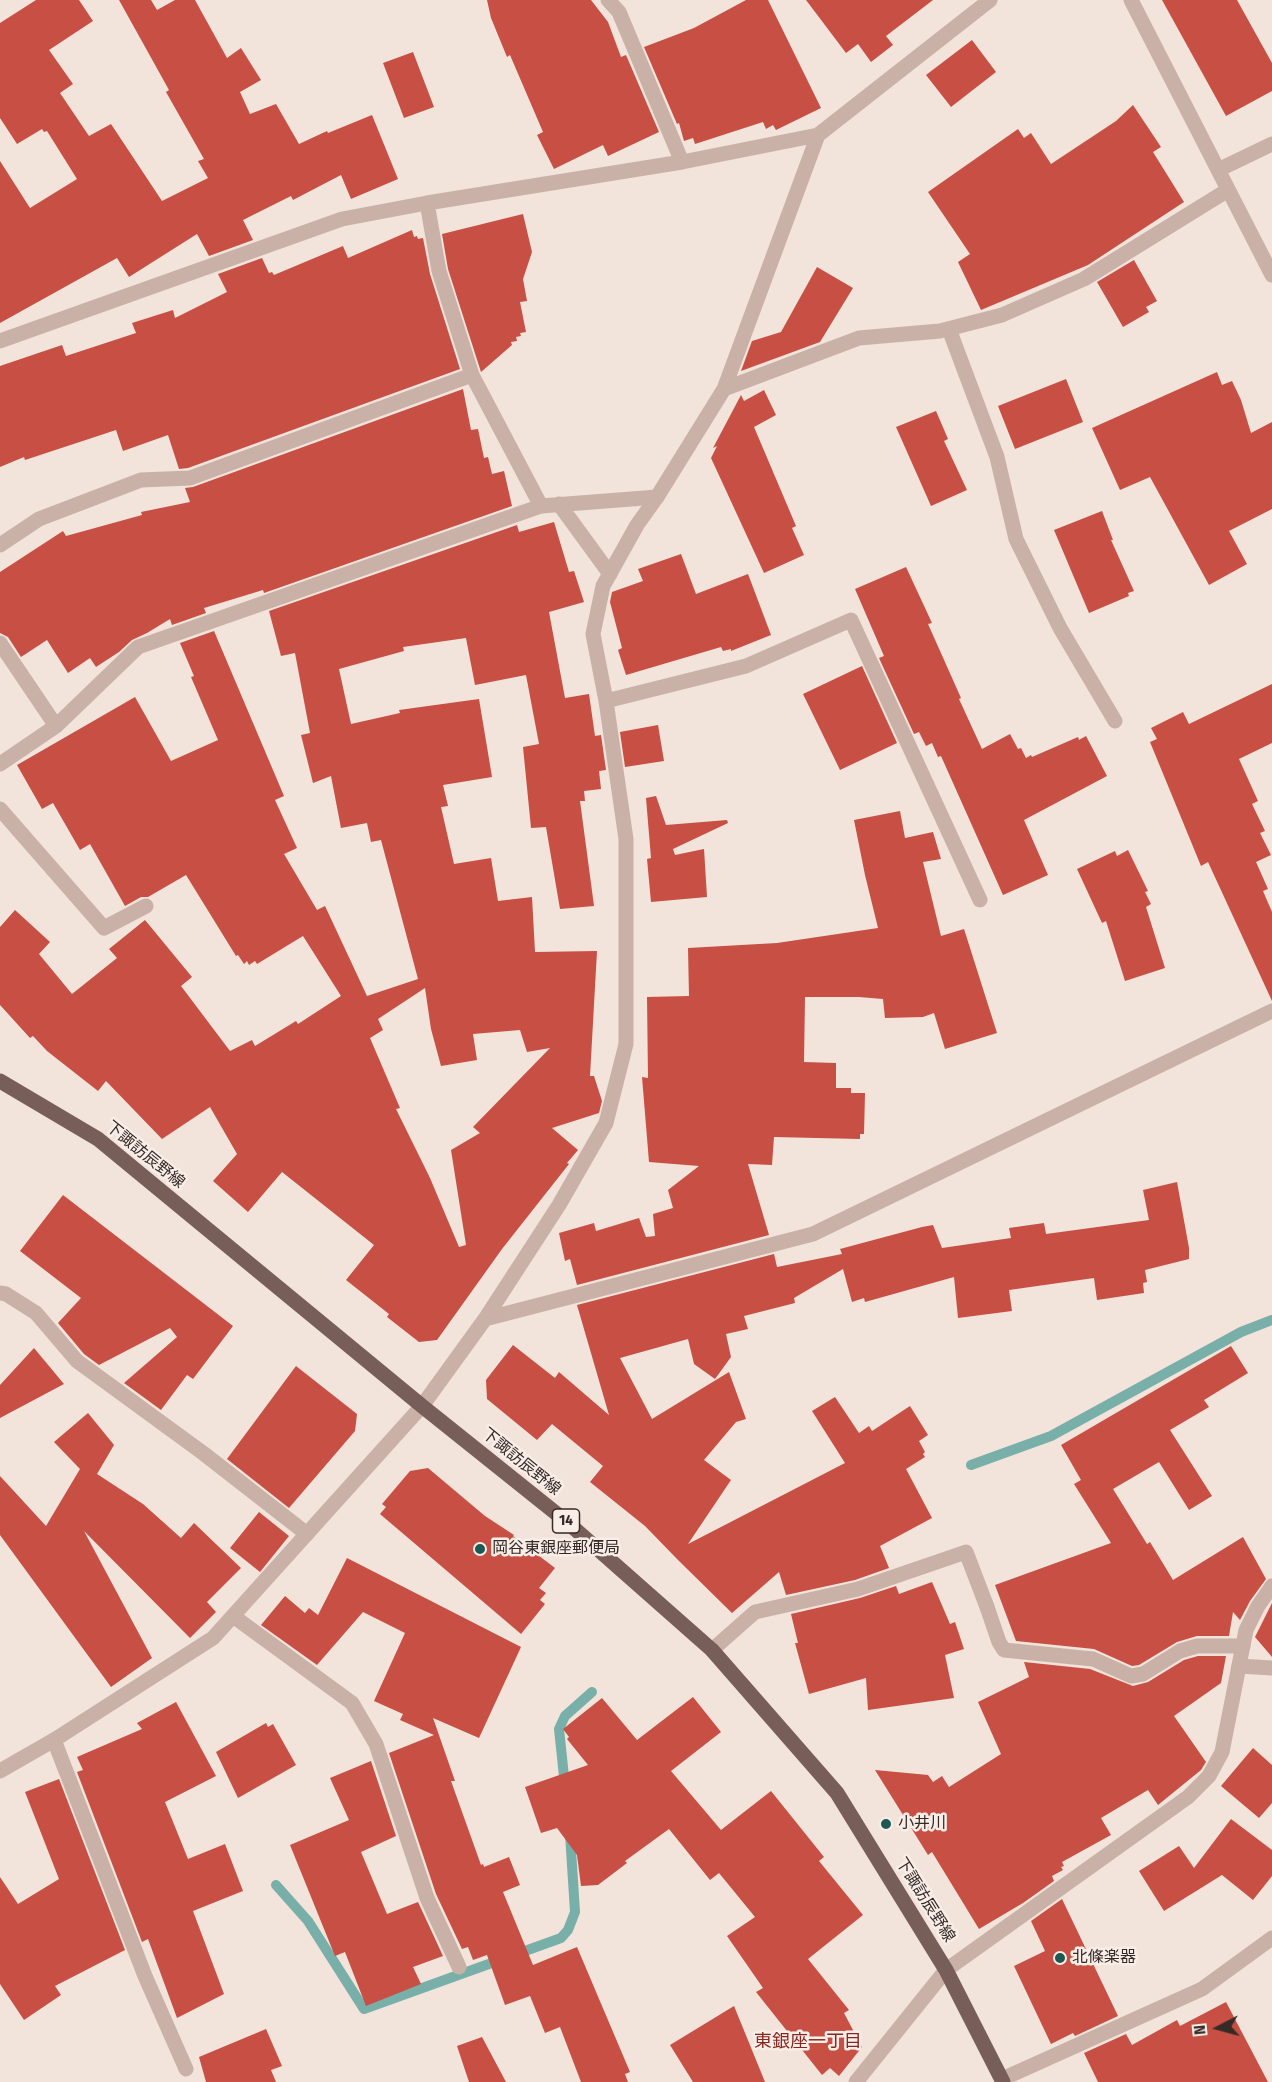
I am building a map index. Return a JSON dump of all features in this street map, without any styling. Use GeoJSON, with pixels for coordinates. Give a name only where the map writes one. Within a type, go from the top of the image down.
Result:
{"type":"FeatureCollection","features":[{"type":"Feature","properties":{"kind":"main road","name":"下諏訪辰野線"},"geometry":{"type":"LineString","coordinates":[[0,1081],[98,1139],[567,1522],[712,1650],[837,1792],[946,1970],[1003,2080]]}},
{"type":"Feature","properties":{"kind":"street"},"geometry":{"type":"LineString","coordinates":[[608,0],[619,12],[682,162]]}},
{"type":"Feature","properties":{"kind":"street"},"geometry":{"type":"LineString","coordinates":[[0,341],[342,219],[682,162],[818,135],[990,0]]}},
{"type":"Feature","properties":{"kind":"street"},"geometry":{"type":"LineString","coordinates":[[1131,0],[1272,275]]}},
{"type":"Feature","properties":{"kind":"street"},"geometry":{"type":"LineString","coordinates":[[0,1771],[54,1740],[213,1638],[423,1406],[485,1319],[559,1205],[606,1123],[626,1044],[626,839],[606,701],[593,634],[603,586],[637,525],[724,389],[818,135]]}},
{"type":"Feature","properties":{"kind":"street"},"geometry":{"type":"LineString","coordinates":[[1218,170],[1272,144]]}},
{"type":"Feature","properties":{"kind":"street"},"geometry":{"type":"LineString","coordinates":[[724,389],[859,338],[948,329],[1002,315],[1084,279],[1228,190]]}},
{"type":"Feature","properties":{"kind":"street"},"geometry":{"type":"LineString","coordinates":[[427,203],[439,272],[472,375],[541,506]]}},
{"type":"Feature","properties":{"kind":"street"},"geometry":{"type":"LineString","coordinates":[[948,329],[997,457],[1016,539],[1060,628],[1115,721]]}},
{"type":"Feature","properties":{"kind":"street"},"geometry":{"type":"LineString","coordinates":[[0,545],[39,519],[141,480],[190,478],[472,375]]}},
{"type":"Feature","properties":{"kind":"street"},"geometry":{"type":"LineString","coordinates":[[0,764],[56,726],[138,648],[541,506],[657,497]]}},
{"type":"Feature","properties":{"kind":"street"},"geometry":{"type":"LineString","coordinates":[[559,504],[610,574]]}},
{"type":"Feature","properties":{"kind":"street"},"geometry":{"type":"LineString","coordinates":[[606,701],[746,666],[851,620],[980,900]]}},
{"type":"Feature","properties":{"kind":"street"},"geometry":{"type":"LineString","coordinates":[[0,643],[56,726]]}},
{"type":"Feature","properties":{"kind":"street"},"geometry":{"type":"LineString","coordinates":[[0,809],[104,928],[146,906]]}},
{"type":"Feature","properties":{"kind":"street"},"geometry":{"type":"LineString","coordinates":[[485,1319],[813,1234],[1272,1011]]}},
{"type":"Feature","properties":{"kind":"street"},"geometry":{"type":"LineString","coordinates":[[0,1293],[6,1294],[36,1313],[77,1361],[203,1452],[307,1534]]}},
{"type":"Feature","properties":{"kind":"street"},"geometry":{"type":"LineString","coordinates":[[712,1650],[755,1612],[858,1589],[966,1552],[1004,1650],[1093,1659],[1131,1676],[1143,1674],[1180,1650],[1197,1646],[1243,1646]]}},
{"type":"Feature","properties":{"kind":"street"},"geometry":{"type":"LineString","coordinates":[[856,2082],[946,1970],[1188,1797],[1209,1776],[1222,1752],[1246,1630],[1258,1606],[1272,1586]]}},
{"type":"Feature","properties":{"kind":"street"},"geometry":{"type":"LineString","coordinates":[[233,1616],[352,1703],[376,1744],[428,1898],[459,1967]]}},
{"type":"Feature","properties":{"kind":"street"},"geometry":{"type":"LineString","coordinates":[[1239,1666],[1272,1668]]}},
{"type":"Feature","properties":{"kind":"street"},"geometry":{"type":"LineString","coordinates":[[54,1740],[145,1976],[186,2069]]}},
{"type":"Feature","properties":{"kind":"street"},"geometry":{"type":"LineString","coordinates":[[1003,2080],[1202,1989],[1272,1938]]}},
{"type":"Feature","properties":{"kind":"building"},"geometry":{"type":"Polygon","coordinates":[[[36,0],[79,0],[93,21],[49,50],[73,84],[60,93],[89,136],[111,124],[162,201],[208,178],[198,161],[204,159],[166,92],[169,90],[119,0],[151,0],[157,10],[175,0],[195,0],[227,58],[241,48],[261,80],[240,92],[250,114],[276,104],[299,144],[372,115],[398,179],[351,199],[341,175],[293,200],[291,196],[243,220],[253,240],[209,256],[197,234],[129,277],[117,258],[0,323],[0,161],[30,208],[77,179],[47,131],[44,132],[42,129],[17,144],[0,118],[0,23],[36,0]]]}},
{"type":"Feature","properties":{"kind":"building"},"geometry":{"type":"Polygon","coordinates":[[[487,0],[591,0],[608,22],[621,57],[626,55],[659,132],[608,156],[603,145],[554,169],[537,135],[543,132],[510,55],[507,57],[491,18],[487,0]]]}},
{"type":"Feature","properties":{"kind":"building"},"geometry":{"type":"Polygon","coordinates":[[[746,0],[768,0],[821,108],[776,130],[773,125],[766,129],[763,122],[695,144],[693,138],[684,141],[679,123],[677,124],[644,47],[694,28],[746,0]]]}},
{"type":"Feature","properties":{"kind":"building"},"geometry":{"type":"Polygon","coordinates":[[[806,0],[933,0],[886,36],[893,45],[871,62],[858,44],[846,53],[806,0]]]}},
{"type":"Feature","properties":{"kind":"building"},"geometry":{"type":"Polygon","coordinates":[[[1162,0],[1237,0],[1272,63],[1272,91],[1226,116],[1162,0]]]}},
{"type":"Feature","properties":{"kind":"building"},"geometry":{"type":"Polygon","coordinates":[[[972,40],[996,72],[951,107],[926,75],[972,40]]]}},
{"type":"Feature","properties":{"kind":"building"},"geometry":{"type":"Polygon","coordinates":[[[413,52],[434,107],[404,118],[383,63],[413,52]]]}},
{"type":"Feature","properties":{"kind":"building"},"geometry":{"type":"Polygon","coordinates":[[[1133,105],[1161,147],[1153,152],[1184,202],[1088,265],[981,310],[958,262],[970,254],[928,192],[1018,129],[1024,138],[1031,133],[1051,164],[1116,121],[1133,105]]]}},
{"type":"Feature","properties":{"kind":"building"},"geometry":{"type":"Polygon","coordinates":[[[523,214],[532,252],[523,279],[527,301],[520,302],[526,332],[520,333],[521,336],[516,337],[517,341],[511,342],[512,345],[481,372],[448,269],[442,234],[523,214]]]}},
{"type":"Feature","properties":{"kind":"building"},"geometry":{"type":"Polygon","coordinates":[[[412,230],[414,237],[423,238],[430,274],[460,369],[188,468],[179,469],[168,435],[123,451],[116,430],[25,460],[24,457],[0,467],[0,366],[62,345],[66,356],[136,333],[132,323],[173,310],[175,318],[227,292],[218,274],[262,258],[269,273],[272,272],[274,275],[343,246],[348,258],[412,230]]]}},
{"type":"Feature","properties":{"kind":"building"},"geometry":{"type":"Polygon","coordinates":[[[1134,260],[1157,301],[1146,307],[1149,312],[1123,327],[1097,282],[1134,260]]]}},
{"type":"Feature","properties":{"kind":"building"},"geometry":{"type":"Polygon","coordinates":[[[817,267],[853,288],[820,342],[741,371],[752,341],[781,332],[817,267]]]}},
{"type":"Feature","properties":{"kind":"building"},"geometry":{"type":"Polygon","coordinates":[[[1217,372],[1222,385],[1232,381],[1241,400],[1251,433],[1272,422],[1272,509],[1229,531],[1247,564],[1209,585],[1150,477],[1120,490],[1092,428],[1217,372]]]}},
{"type":"Feature","properties":{"kind":"building"},"geometry":{"type":"Polygon","coordinates":[[[1066,379],[1083,422],[1015,449],[998,406],[1066,379]]]}},
{"type":"Feature","properties":{"kind":"building"},"geometry":{"type":"Polygon","coordinates":[[[463,389],[471,430],[478,429],[484,458],[488,457],[492,474],[504,471],[512,506],[264,593],[263,590],[204,608],[206,613],[172,625],[170,619],[132,640],[119,652],[96,667],[90,658],[68,673],[47,640],[21,657],[8,637],[0,633],[0,572],[63,531],[66,536],[142,515],[141,512],[190,502],[185,488],[463,389]]]}},
{"type":"Feature","properties":{"kind":"building"},"geometry":{"type":"Polygon","coordinates":[[[764,390],[776,415],[754,427],[796,526],[792,528],[804,555],[764,573],[711,458],[717,446],[713,448],[741,395],[744,401],[764,390]]]}},
{"type":"Feature","properties":{"kind":"building"},"geometry":{"type":"Polygon","coordinates":[[[936,411],[948,439],[944,441],[967,490],[931,506],[896,427],[936,411]]]}},
{"type":"Feature","properties":{"kind":"building"},"geometry":{"type":"Polygon","coordinates":[[[1102,511],[1113,540],[1111,540],[1134,591],[1128,593],[1129,596],[1089,613],[1054,530],[1102,511]]]}},
{"type":"Feature","properties":{"kind":"building"},"geometry":{"type":"Polygon","coordinates":[[[554,522],[569,572],[574,571],[584,602],[549,612],[565,698],[589,694],[595,736],[601,735],[606,770],[599,771],[601,789],[584,791],[585,801],[580,801],[594,906],[560,909],[546,827],[531,828],[523,747],[539,744],[526,675],[475,685],[466,638],[403,647],[404,651],[339,669],[351,724],[400,713],[399,710],[479,699],[492,777],[443,785],[448,806],[441,807],[454,864],[491,858],[498,901],[532,897],[535,952],[597,951],[590,1076],[594,1076],[602,1101],[599,1113],[552,1128],[578,1150],[502,1249],[437,1340],[419,1342],[387,1317],[389,1314],[346,1280],[374,1245],[282,1172],[248,1212],[213,1181],[237,1154],[210,1107],[162,1139],[106,1081],[98,1091],[47,1051],[33,1036],[30,1038],[0,1005],[0,927],[15,910],[50,942],[39,954],[72,994],[117,958],[109,949],[145,920],[192,977],[181,986],[230,1051],[252,1040],[255,1046],[296,1021],[298,1024],[341,996],[303,936],[257,964],[255,961],[249,965],[247,961],[244,964],[238,955],[236,956],[186,875],[148,897],[141,897],[125,906],[90,844],[80,850],[53,803],[42,809],[17,765],[135,697],[171,761],[218,740],[191,677],[194,676],[180,643],[214,631],[284,796],[275,800],[297,848],[284,854],[317,910],[325,906],[367,996],[418,979],[381,840],[371,842],[367,823],[341,828],[331,776],[313,783],[301,735],[310,733],[295,653],[281,656],[269,611],[517,525],[519,532],[554,522]],[[425,988],[378,1019],[383,1030],[370,1038],[400,1108],[396,1109],[430,1178],[459,1247],[466,1245],[451,1150],[480,1133],[473,1127],[550,1048],[527,1052],[520,1030],[473,1034],[477,1060],[441,1066],[431,1029],[425,988]]]}},
{"type":"Feature","properties":{"kind":"building"},"geometry":{"type":"Polygon","coordinates":[[[681,554],[696,594],[748,574],[771,635],[731,651],[731,649],[723,651],[721,647],[626,675],[618,650],[622,648],[610,602],[612,592],[643,581],[638,569],[681,554]]]}},
{"type":"Feature","properties":{"kind":"building"},"geometry":{"type":"Polygon","coordinates":[[[906,567],[932,623],[928,624],[982,749],[1010,734],[1026,758],[1078,737],[1079,740],[1086,736],[1107,776],[1024,820],[1048,875],[1003,895],[941,756],[938,757],[932,743],[926,746],[919,732],[914,734],[879,658],[884,656],[855,589],[906,567]]]}},
{"type":"Feature","properties":{"kind":"building"},"geometry":{"type":"Polygon","coordinates":[[[862,666],[897,743],[840,770],[803,694],[862,666]]]}},
{"type":"Feature","properties":{"kind":"building"},"geometry":{"type":"Polygon","coordinates":[[[1272,684],[1272,743],[1239,759],[1258,801],[1252,804],[1265,831],[1260,833],[1271,855],[1256,862],[1268,889],[1263,891],[1272,912],[1272,1001],[1208,862],[1201,866],[1150,742],[1157,739],[1151,728],[1183,712],[1189,724],[1272,684]]]}},
{"type":"Feature","properties":{"kind":"building"},"geometry":{"type":"Polygon","coordinates":[[[658,725],[664,761],[625,767],[620,732],[658,725]]]}},
{"type":"Feature","properties":{"kind":"building"},"geometry":{"type":"Polygon","coordinates":[[[656,796],[666,825],[727,820],[728,823],[673,849],[675,855],[704,849],[707,897],[651,902],[647,859],[651,858],[646,798],[656,796]]]}},
{"type":"Feature","properties":{"kind":"building"},"geometry":{"type":"Polygon","coordinates":[[[900,811],[905,838],[933,832],[941,859],[923,862],[941,936],[964,929],[997,1033],[945,1049],[934,1013],[923,1017],[885,1018],[883,999],[805,997],[804,1062],[836,1063],[836,1088],[851,1088],[851,1093],[865,1093],[864,1134],[860,1134],[860,1139],[774,1137],[772,1165],[748,1164],[769,1235],[577,1285],[570,1259],[565,1261],[559,1233],[594,1223],[596,1231],[639,1218],[646,1237],[655,1236],[653,1214],[673,1208],[668,1190],[699,1166],[649,1162],[642,1077],[648,1078],[647,997],[689,996],[688,948],[777,943],[878,928],[854,820],[900,811]]]}},
{"type":"Feature","properties":{"kind":"building"},"geometry":{"type":"Polygon","coordinates":[[[1128,850],[1148,891],[1145,892],[1151,904],[1146,907],[1165,968],[1125,981],[1106,921],[1102,923],[1077,869],[1115,851],[1117,856],[1128,850]]]}},
{"type":"Feature","properties":{"kind":"building"},"geometry":{"type":"Polygon","coordinates":[[[1177,1182],[1189,1259],[1145,1270],[1147,1282],[1143,1283],[1144,1293],[1097,1300],[1094,1278],[1009,1290],[1012,1311],[958,1318],[954,1277],[865,1302],[864,1298],[852,1302],[843,1269],[794,1298],[795,1303],[744,1316],[748,1329],[726,1334],[731,1357],[715,1379],[694,1364],[688,1339],[620,1358],[652,1419],[729,1372],[746,1419],[736,1422],[704,1460],[731,1480],[688,1544],[845,1463],[812,1411],[835,1397],[859,1433],[869,1426],[872,1431],[910,1406],[928,1435],[919,1441],[925,1457],[906,1469],[932,1518],[880,1546],[889,1568],[855,1580],[786,1595],[779,1572],[732,1613],[645,1526],[590,1482],[603,1466],[552,1424],[537,1440],[487,1399],[486,1380],[513,1345],[555,1378],[559,1372],[609,1415],[577,1305],[774,1254],[777,1267],[842,1254],[840,1249],[933,1225],[942,1248],[1011,1238],[1009,1228],[1044,1223],[1046,1234],[1149,1220],[1143,1190],[1177,1182]]]}},
{"type":"Feature","properties":{"kind":"building"},"geometry":{"type":"Polygon","coordinates":[[[63,1195],[233,1326],[193,1379],[187,1375],[161,1410],[124,1383],[177,1337],[170,1328],[99,1365],[84,1354],[58,1323],[81,1298],[20,1251],[63,1195]]]}},
{"type":"Feature","properties":{"kind":"building"},"geometry":{"type":"Polygon","coordinates":[[[1231,1346],[1248,1373],[1204,1400],[1209,1407],[1170,1430],[1212,1496],[1189,1510],[1159,1462],[1113,1489],[1147,1544],[1150,1542],[1173,1580],[1243,1537],[1266,1579],[1240,1620],[1233,1612],[1229,1636],[1197,1636],[1177,1642],[1139,1665],[1132,1666],[1094,1649],[1016,1641],[995,1585],[1111,1543],[1074,1484],[1081,1480],[1061,1445],[1231,1346]]]}},
{"type":"Feature","properties":{"kind":"building"},"geometry":{"type":"Polygon","coordinates":[[[34,1348],[64,1384],[0,1418],[0,1385],[34,1348]]]}},
{"type":"Feature","properties":{"kind":"building"},"geometry":{"type":"Polygon","coordinates":[[[296,1366],[357,1414],[355,1431],[289,1508],[227,1459],[296,1366]]]}},
{"type":"Feature","properties":{"kind":"building"},"geometry":{"type":"Polygon","coordinates":[[[88,1413],[114,1445],[97,1474],[143,1504],[181,1538],[194,1523],[241,1568],[207,1602],[216,1612],[190,1638],[84,1531],[152,1658],[111,1687],[0,1535],[0,1476],[46,1526],[80,1469],[54,1442],[88,1413]]]}},
{"type":"Feature","properties":{"kind":"building"},"geometry":{"type":"Polygon","coordinates":[[[428,1468],[485,1516],[514,1535],[555,1568],[539,1588],[546,1593],[540,1600],[545,1604],[521,1634],[380,1514],[386,1507],[382,1504],[410,1471],[428,1468]]]}},
{"type":"Feature","properties":{"kind":"building"},"geometry":{"type":"Polygon","coordinates":[[[259,1512],[289,1536],[260,1572],[230,1548],[259,1512]]]}},
{"type":"Feature","properties":{"kind":"building"},"geometry":{"type":"Polygon","coordinates":[[[347,1558],[521,1647],[479,1738],[433,1718],[455,1781],[451,1781],[481,1865],[483,1864],[484,1867],[509,1857],[520,1885],[503,1892],[533,1965],[577,1947],[630,2072],[625,2074],[628,2082],[581,2082],[560,2027],[545,2033],[530,1996],[505,2005],[487,1955],[473,1960],[468,1947],[462,1949],[436,1894],[389,1753],[434,1735],[400,1720],[403,1714],[374,1701],[405,1633],[363,1612],[317,1665],[261,1625],[285,1596],[305,1613],[309,1608],[318,1615],[347,1558]]]}},
{"type":"Feature","properties":{"kind":"building"},"geometry":{"type":"Polygon","coordinates":[[[932,1582],[950,1624],[955,1622],[964,1649],[945,1655],[954,1698],[868,1710],[866,1678],[809,1694],[795,1643],[798,1643],[791,1614],[860,1598],[896,1586],[899,1594],[932,1582]]]}},
{"type":"Feature","properties":{"kind":"building"},"geometry":{"type":"Polygon","coordinates":[[[1272,1603],[1272,1657],[1255,1637],[1272,1603]]]}},
{"type":"Feature","properties":{"kind":"building"},"geometry":{"type":"Polygon","coordinates":[[[1198,1656],[1226,1656],[1221,1683],[1174,1716],[1206,1762],[1201,1770],[1158,1805],[1148,1790],[1101,1818],[1111,1835],[1062,1862],[1063,1870],[1052,1876],[1054,1881],[1023,1903],[979,1929],[932,1852],[928,1855],[875,1770],[928,1775],[933,1782],[942,1776],[949,1787],[1001,1754],[978,1702],[1029,1677],[1024,1662],[1090,1669],[1133,1686],[1148,1682],[1184,1660],[1198,1656]]]}},
{"type":"Feature","properties":{"kind":"building"},"geometry":{"type":"Polygon","coordinates":[[[693,1697],[721,1732],[671,1771],[721,1830],[771,1791],[824,1857],[819,1861],[863,1915],[808,1959],[849,2010],[844,2013],[862,2047],[839,2076],[830,2068],[822,2075],[756,1992],[763,1988],[727,1936],[755,1917],[719,1873],[710,1880],[669,1829],[625,1861],[627,1863],[598,1885],[581,1886],[577,1855],[557,1828],[541,1833],[525,1787],[588,1765],[567,1739],[569,1737],[563,1729],[602,1698],[637,1740],[693,1697]]]}},
{"type":"Feature","properties":{"kind":"building"},"geometry":{"type":"Polygon","coordinates":[[[176,1702],[216,1776],[165,1802],[188,1859],[225,1844],[243,1891],[193,1911],[224,1994],[177,2018],[148,1939],[142,1942],[77,1772],[83,1770],[77,1757],[142,1729],[137,1723],[176,1702]]]}},
{"type":"Feature","properties":{"kind":"building"},"geometry":{"type":"Polygon","coordinates":[[[266,1723],[268,1727],[273,1724],[296,1765],[238,1798],[216,1752],[266,1723]]]}},
{"type":"Feature","properties":{"kind":"building"},"geometry":{"type":"Polygon","coordinates":[[[1253,1748],[1272,1765],[1272,1803],[1259,1818],[1221,1786],[1253,1748]]]}},
{"type":"Feature","properties":{"kind":"building"},"geometry":{"type":"Polygon","coordinates":[[[371,1761],[396,1836],[361,1852],[387,1914],[418,1902],[443,1956],[413,1967],[421,1984],[366,2006],[345,1952],[335,1956],[290,1845],[349,1820],[330,1778],[371,1761]]]}},
{"type":"Feature","properties":{"kind":"building"},"geometry":{"type":"Polygon","coordinates":[[[59,1779],[125,1950],[55,1986],[61,1995],[24,2020],[0,1984],[0,1877],[18,1904],[59,1879],[25,1792],[59,1779]]]}},
{"type":"Feature","properties":{"kind":"building"},"geometry":{"type":"Polygon","coordinates":[[[1231,1819],[1272,1850],[1272,1876],[1253,1900],[1222,1875],[1164,1911],[1139,1871],[1179,1846],[1194,1868],[1231,1819]]]}},
{"type":"Feature","properties":{"kind":"building"},"geometry":{"type":"Polygon","coordinates":[[[1062,1899],[1118,2016],[1075,2036],[1073,2033],[1051,2044],[1014,1966],[1045,1951],[1031,1921],[1062,1899]]]}},
{"type":"Feature","properties":{"kind":"building"},"geometry":{"type":"Polygon","coordinates":[[[1226,2002],[1268,2082],[1098,2082],[1084,2053],[1126,2034],[1132,2045],[1177,2020],[1180,2026],[1226,2002]]]}},
{"type":"Feature","properties":{"kind":"building"},"geometry":{"type":"Polygon","coordinates":[[[734,2006],[765,2082],[693,2082],[670,2045],[734,2006]]]}},
{"type":"Feature","properties":{"kind":"building"},"geometry":{"type":"Polygon","coordinates":[[[266,2029],[282,2066],[271,2070],[276,2082],[206,2082],[199,2057],[266,2029]]]}},
{"type":"Feature","properties":{"kind":"building"},"geometry":{"type":"Polygon","coordinates":[[[482,2037],[506,2082],[469,2082],[457,2046],[482,2037]]]}},
{"type":"Feature","properties":{"kind":"waterway"},"geometry":{"type":"LineString","coordinates":[[971,1465],[1051,1436],[1241,1332],[1272,1320]]}},
{"type":"Feature","properties":{"kind":"waterway"},"geometry":{"type":"LineString","coordinates":[[565,1786],[559,1729],[565,1716],[592,1692]]}},
{"type":"Feature","properties":{"kind":"waterway"},"geometry":{"type":"LineString","coordinates":[[276,1885],[308,1921],[364,2009],[561,1938],[568,1930],[575,1912],[570,1834]]}},
{"type":"Feature","properties":{"kind":"place","name":"岡谷東銀座郵便局"},"geometry":{"type":"Point","coordinates":[480,1549]}},
{"type":"Feature","properties":{"kind":"place","name":"小井川"},"geometry":{"type":"Point","coordinates":[886,1824]}},
{"type":"Feature","properties":{"kind":"place","name":"北條楽器"},"geometry":{"type":"Point","coordinates":[1060,1958]}},
{"type":"Feature","properties":{"kind":"district","name":"東銀座一丁目"},"geometry":{"type":"Point","coordinates":[808,2042]}}]}
